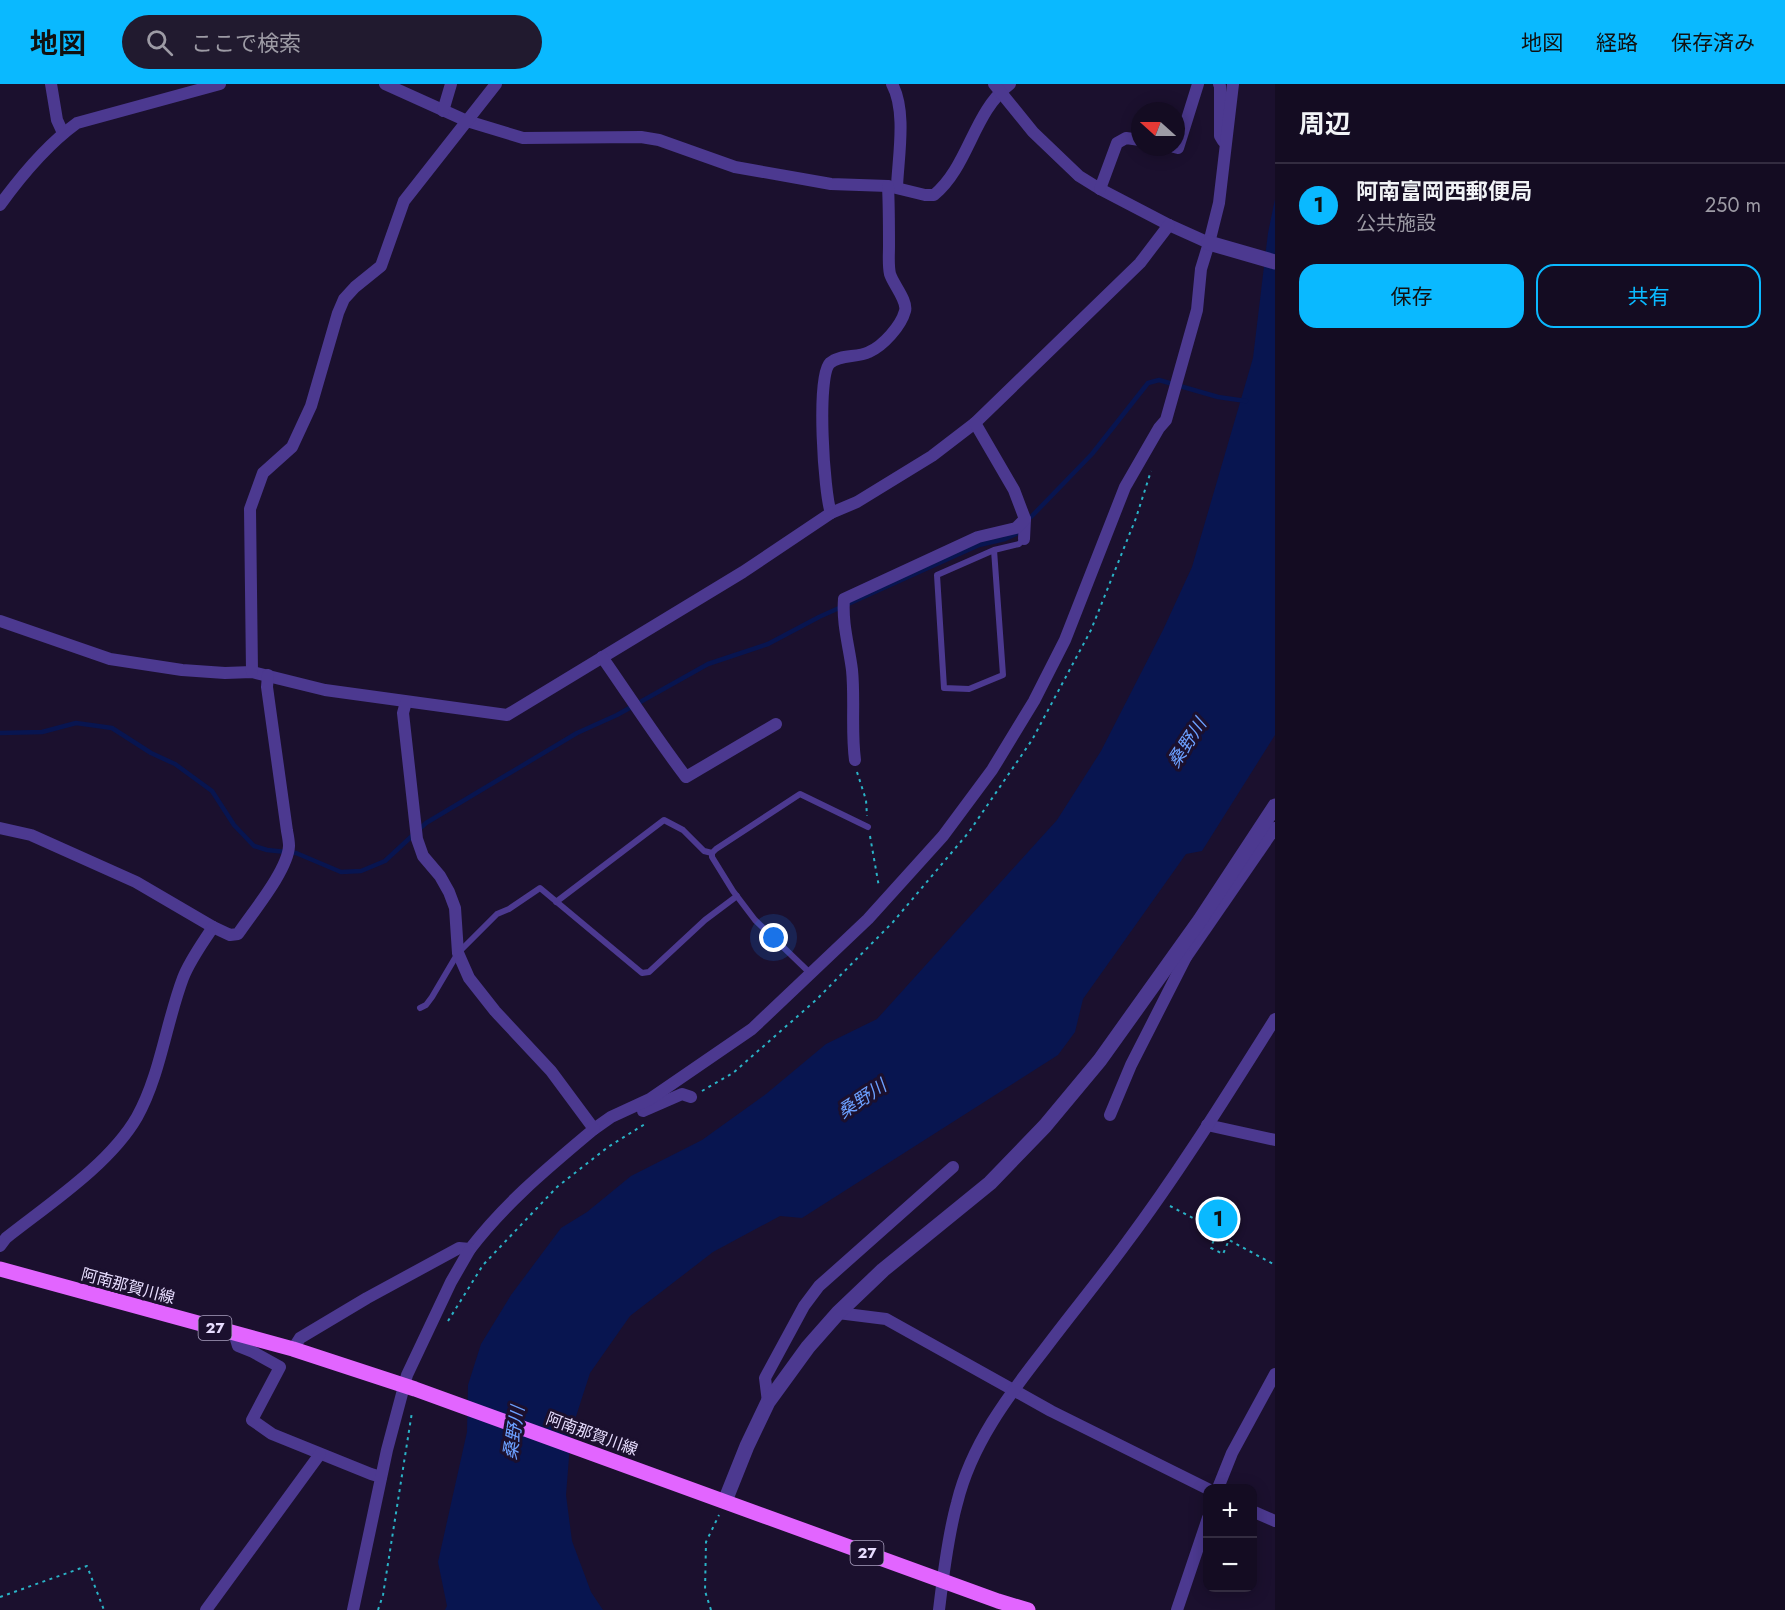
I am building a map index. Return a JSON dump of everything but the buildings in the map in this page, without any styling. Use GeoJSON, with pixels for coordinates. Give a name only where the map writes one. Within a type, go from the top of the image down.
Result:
{"type":"FeatureCollection","features":[{"type":"Feature","properties":{"kind":"main road","name":"阿南那賀川線"},"geometry":{"type":"LineString","coordinates":[[0,1269],[293,1349],[404,1385],[942,1581],[1028,1610]]}},
{"type":"Feature","properties":{"kind":"street"},"geometry":{"type":"LineString","coordinates":[[51,84],[57,120],[63,133]]}},
{"type":"Feature","properties":{"kind":"street"},"geometry":{"type":"LineString","coordinates":[[0,206],[12,189],[63,133],[78,123],[220,84]]}},
{"type":"Feature","properties":{"kind":"street"},"geometry":{"type":"LineString","coordinates":[[385,84],[467,121],[523,138],[641,137],[659,140],[735,166],[831,184],[892,187],[925,195],[934,195],[942,188],[1002,86],[1033,132],[1079,176],[1169,225],[1209,243],[1275,262]]}},
{"type":"Feature","properties":{"kind":"street"},"geometry":{"type":"LineString","coordinates":[[443,111],[451,84]]}},
{"type":"Feature","properties":{"kind":"street"},"geometry":{"type":"LineString","coordinates":[[252,672],[250,508],[263,473],[292,447],[311,406],[344,299],[381,266],[404,201],[496,84]]}},
{"type":"Feature","properties":{"kind":"street"},"geometry":{"type":"LineString","coordinates":[[831,513],[826,501],[823,436],[826,369],[830,363],[839,358],[869,352],[885,340],[897,326],[905,312],[906,305],[890,273],[892,187],[899,119],[898,101],[892,84]]}},
{"type":"Feature","properties":{"kind":"street"},"geometry":{"type":"LineString","coordinates":[[1185,126],[1198,84]]}},
{"type":"Feature","properties":{"kind":"street"},"geometry":{"type":"LineString","coordinates":[[1219,84],[1220,136],[1227,146]]}},
{"type":"Feature","properties":{"kind":"street"},"geometry":{"type":"LineString","coordinates":[[352,1610],[404,1385],[418,1348],[470,1249],[512,1199],[610,1117],[650,1099],[752,1029],[811,975],[885,901],[943,836],[992,770],[1034,700],[1065,640],[1125,487],[1159,428],[1167,420],[1197,310],[1201,269],[1218,203],[1227,146],[1233,84]]}},
{"type":"Feature","properties":{"kind":"street"},"geometry":{"type":"LineString","coordinates":[[1100,189],[1117,143],[1126,138],[1131,139]]}},
{"type":"Feature","properties":{"kind":"street"},"geometry":{"type":"LineString","coordinates":[[0,621],[110,659],[182,670],[252,672],[326,690],[507,715],[743,572],[831,513],[857,502],[933,456],[975,423],[1140,263],[1169,225]]}},
{"type":"Feature","properties":{"kind":"street"},"geometry":{"type":"LineString","coordinates":[[975,423],[1014,490],[1025,519],[1024,539]]}},
{"type":"Feature","properties":{"kind":"street"},"geometry":{"type":"LineString","coordinates":[[855,760],[852,741],[852,671],[844,627],[844,599],[978,537],[1016,528],[1025,519]]}},
{"type":"Feature","properties":{"kind":"street"},"geometry":{"type":"LineString","coordinates":[[602,657],[659,743],[686,777],[776,724]]}},
{"type":"Feature","properties":{"kind":"street"},"geometry":{"type":"LineString","coordinates":[[0,828],[31,835],[136,882],[213,927],[230,935],[238,934],[273,884],[289,847],[267,687],[268,675]]}},
{"type":"Feature","properties":{"kind":"street"},"geometry":{"type":"LineString","coordinates":[[406,702],[403,713],[417,839],[423,856],[440,876],[455,908],[458,953],[469,978],[495,1011],[551,1071],[594,1130]]}},
{"type":"Feature","properties":{"kind":"street"},"geometry":{"type":"LineString","coordinates":[[1110,1115],[1183,951],[1275,806]]}},
{"type":"Feature","properties":{"kind":"street"},"geometry":{"type":"LineString","coordinates":[[725,1501],[768,1402],[808,1347],[838,1313],[883,1270],[990,1183],[1045,1126],[1100,1060],[1275,828]]}},
{"type":"Feature","properties":{"kind":"street"},"geometry":{"type":"LineString","coordinates":[[0,1246],[6,1238],[94,1168],[125,1137],[150,1087],[190,961],[213,927]]}},
{"type":"Feature","properties":{"kind":"street"},"geometry":{"type":"LineString","coordinates":[[939,1610],[942,1581],[957,1502],[974,1456],[990,1424],[1013,1390],[1128,1241],[1208,1125],[1275,1019]]}},
{"type":"Feature","properties":{"kind":"street"},"geometry":{"type":"LineString","coordinates":[[594,1130],[682,1095],[691,1097]]}},
{"type":"Feature","properties":{"kind":"street"},"geometry":{"type":"LineString","coordinates":[[1208,1125],[1275,1140]]}},
{"type":"Feature","properties":{"kind":"street"},"geometry":{"type":"LineString","coordinates":[[768,1402],[765,1378],[809,1299],[819,1286],[953,1167]]}},
{"type":"Feature","properties":{"kind":"street"},"geometry":{"type":"LineString","coordinates":[[293,1349],[300,1338],[414,1271],[459,1248],[470,1249]]}},
{"type":"Feature","properties":{"kind":"street"},"geometry":{"type":"LineString","coordinates":[[838,1313],[886,1319],[1013,1390],[1203,1486]]}},
{"type":"Feature","properties":{"kind":"street"},"geometry":{"type":"LineString","coordinates":[[234,1333],[238,1346],[280,1367],[252,1420],[272,1434],[381,1477]]}},
{"type":"Feature","properties":{"kind":"street"},"geometry":{"type":"LineString","coordinates":[[1220,1484],[1232,1454],[1275,1374]]}},
{"type":"Feature","properties":{"kind":"street"},"geometry":{"type":"LineString","coordinates":[[206,1610],[320,1454]]}},
{"type":"Feature","properties":{"kind":"street"},"geometry":{"type":"LineString","coordinates":[[1257,1512],[1275,1521]]}},
{"type":"Feature","properties":{"kind":"street"},"geometry":{"type":"LineString","coordinates":[[1177,1610],[1203,1533]]}},
{"type":"Feature","properties":{"kind":"lane"},"geometry":{"type":"LineString","coordinates":[[994,550],[1003,675],[969,689],[944,688],[937,575],[994,550],[1019,544],[1024,539]]}},
{"type":"Feature","properties":{"kind":"lane"},"geometry":{"type":"LineString","coordinates":[[712,853],[800,794],[868,827]]}},
{"type":"Feature","properties":{"kind":"lane"},"geometry":{"type":"LineString","coordinates":[[556,902],[664,820],[683,830],[704,851],[712,853]]}},
{"type":"Feature","properties":{"kind":"lane"},"geometry":{"type":"LineString","coordinates":[[712,853],[712,857],[737,896],[755,920],[811,975]]}},
{"type":"Feature","properties":{"kind":"lane"},"geometry":{"type":"LineString","coordinates":[[420,1008],[426,1005],[432,997],[458,953],[497,914],[509,909],[540,888],[642,973],[649,972],[705,920],[737,896]]}},
{"type":"Feature","properties":{"kind":"path"},"geometry":{"type":"LineString","coordinates":[[691,1097],[733,1073],[816,1000],[893,922],[969,832],[1032,740],[1091,630],[1136,518],[1153,463]]}},
{"type":"Feature","properties":{"kind":"path"},"geometry":{"type":"LineString","coordinates":[[448,1321],[483,1265],[557,1187],[608,1147],[654,1119]]}},
{"type":"Feature","properties":{"kind":"path"},"geometry":{"type":"LineString","coordinates":[[1157,1198],[1208,1226],[1215,1236],[1211,1248],[1223,1254],[1229,1240],[1275,1265]]}},
{"type":"Feature","properties":{"kind":"path"},"geometry":{"type":"LineString","coordinates":[[378,1610],[383,1595],[412,1412]]}},
{"type":"Feature","properties":{"kind":"path"},"geometry":{"type":"LineString","coordinates":[[711,1610],[705,1590],[706,1542],[725,1501]]}},
{"type":"Feature","properties":{"kind":"path"},"geometry":{"type":"LineString","coordinates":[[0,1597],[87,1566],[104,1610]]}},
{"type":"Feature","properties":{"kind":"water","name":"桑野川"},"geometry":{"type":"Polygon","coordinates":[[[1275,199],[1275,735],[1202,851],[1186,854],[1083,999],[1075,1032],[1058,1055],[802,1218],[780,1216],[713,1252],[630,1316],[590,1373],[571,1432],[566,1495],[572,1541],[591,1592],[603,1610],[445,1610],[447,1606],[438,1562],[467,1432],[468,1385],[481,1344],[511,1295],[561,1228],[587,1212],[631,1176],[702,1140],[766,1094],[826,1044],[877,1019],[1057,820],[1101,751],[1163,630],[1192,567],[1253,358],[1268,233],[1275,199]]]}},
{"type":"Feature","properties":{"kind":"waterway"},"geometry":{"type":"LineString","coordinates":[[1031,517],[1092,454],[1148,383],[1159,380],[1218,397],[1246,401]]}},
{"type":"Feature","properties":{"kind":"waterway"},"geometry":{"type":"LineString","coordinates":[[0,733],[42,732],[76,723],[112,728],[151,753],[175,764],[212,791],[234,825],[254,846],[267,850],[296,853],[341,872],[361,871],[385,861],[426,823],[577,733],[617,715],[708,664],[768,644],[819,617],[979,545],[1016,534]]}},
{"type":"Feature","properties":{"kind":"place","name":"阿南富岡西郵便局"},"geometry":{"type":"Point","coordinates":[1218,1219]}}]}
